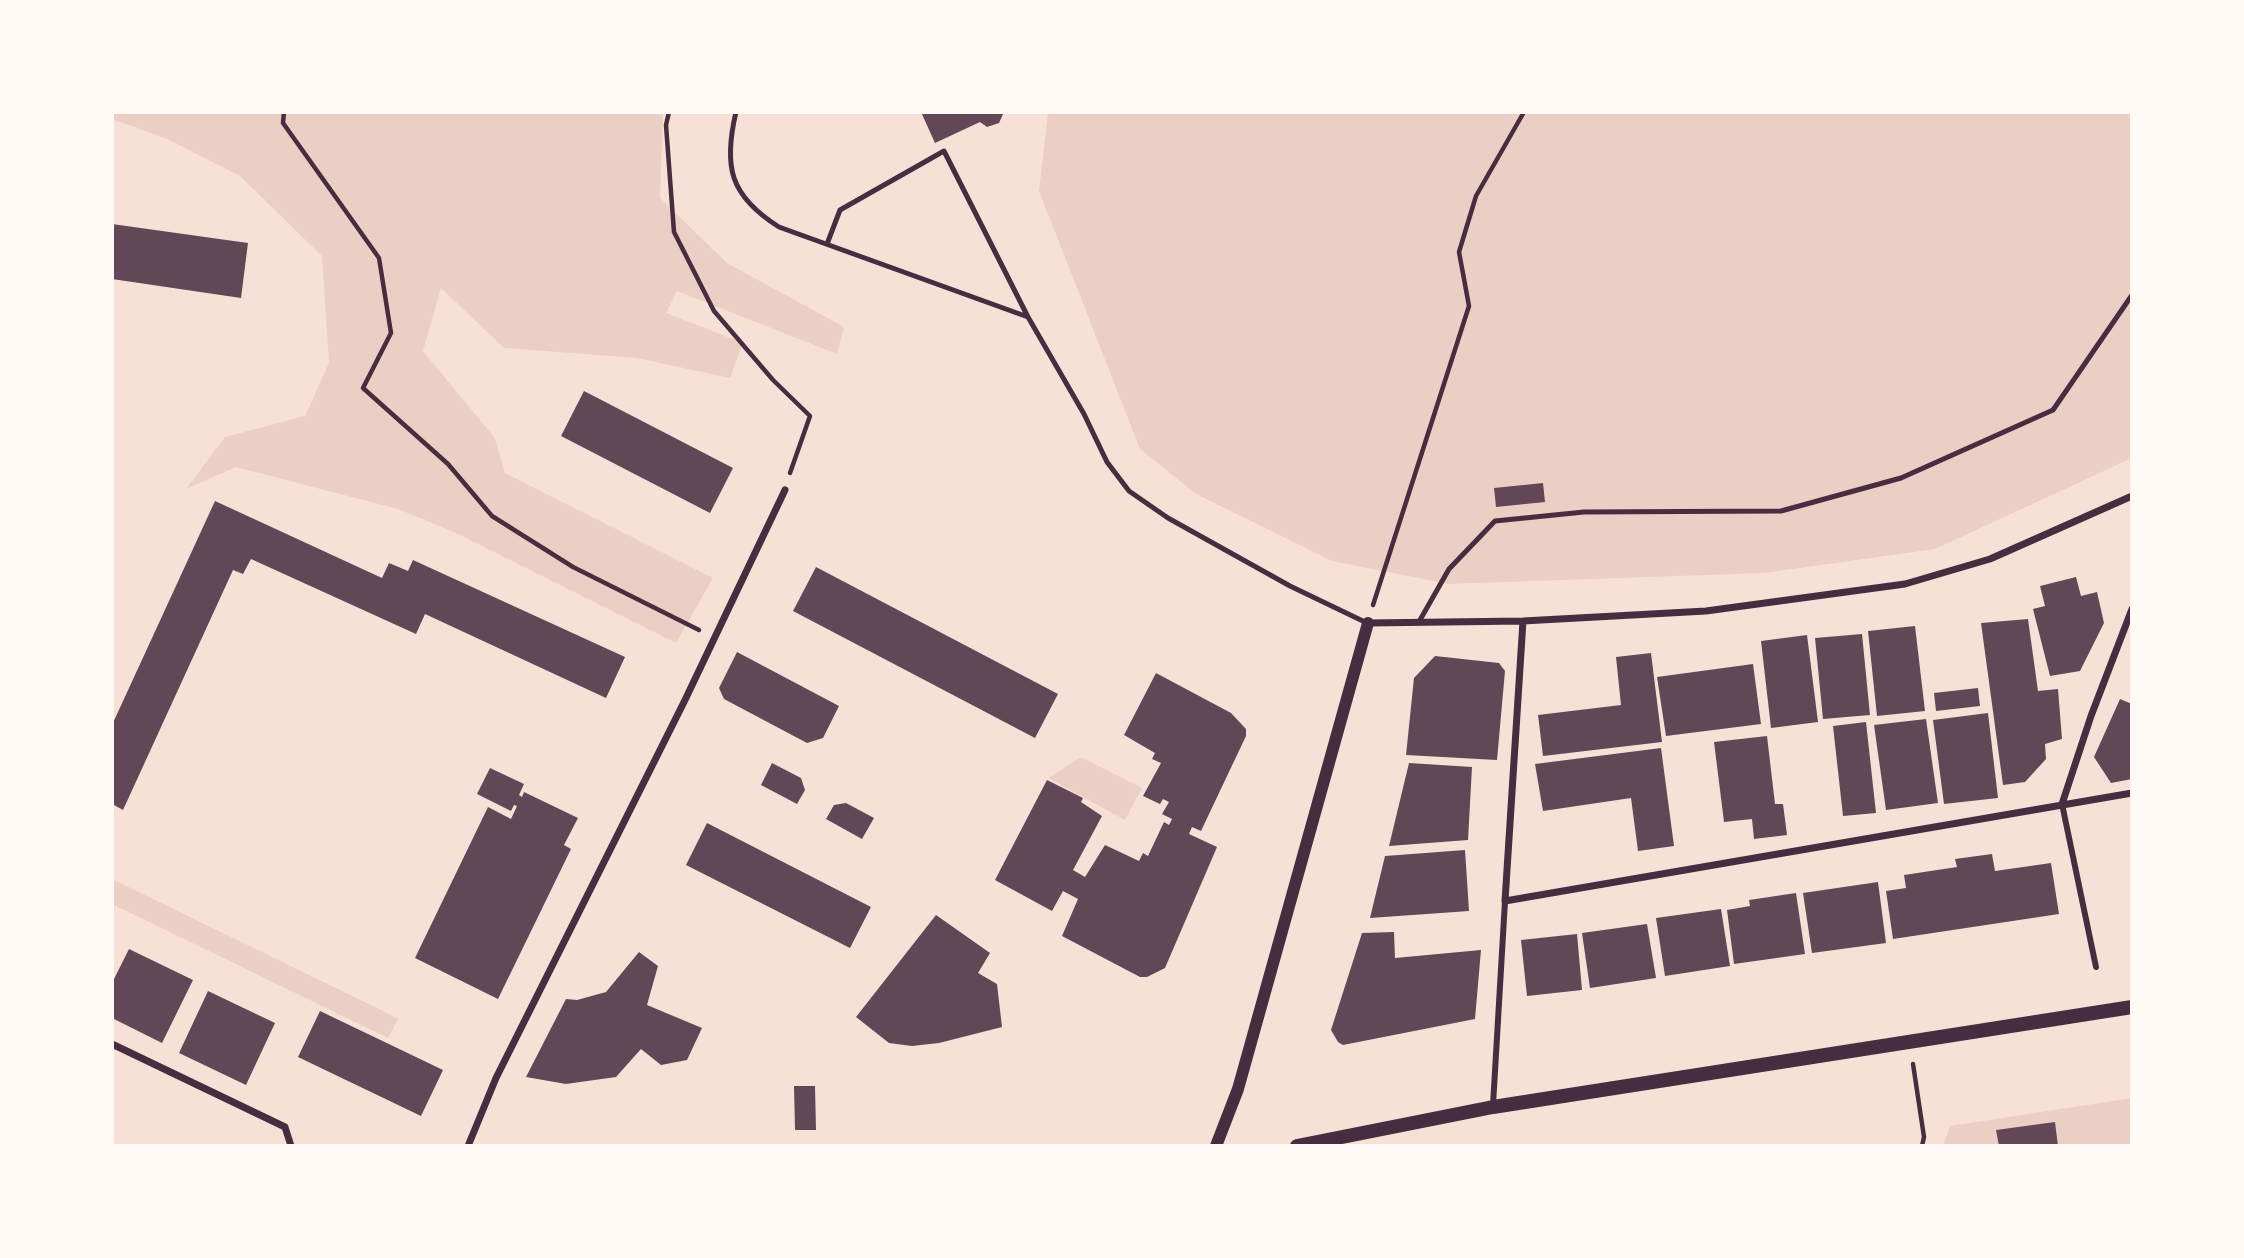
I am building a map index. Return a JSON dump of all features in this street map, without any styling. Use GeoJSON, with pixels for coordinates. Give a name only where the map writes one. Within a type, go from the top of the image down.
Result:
{"type":"FeatureCollection","features":[{"type":"Feature","properties":{"kind":"main road"},"geometry":{"type":"LineString","coordinates":[[1297,1146],[1493,1107],[2132,1007]]}},
{"type":"Feature","properties":{"kind":"street"},"geometry":{"type":"LineString","coordinates":[[468,1146],[496,1079],[785,490]]}},
{"type":"Feature","properties":{"kind":"street"},"geometry":{"type":"LineString","coordinates":[[1216,1146],[1238,1089],[1368,623],[1419,620],[1523,621],[1706,611],[1905,584],[1990,559],[2132,496]]}},
{"type":"Feature","properties":{"kind":"street"},"geometry":{"type":"LineString","coordinates":[[2096,967],[2062,804],[2091,716],[2132,610]]}},
{"type":"Feature","properties":{"kind":"street"},"geometry":{"type":"LineString","coordinates":[[1493,1107],[1523,621]]}},
{"type":"Feature","properties":{"kind":"street"},"geometry":{"type":"LineString","coordinates":[[1505,901],[2132,793]]}},
{"type":"Feature","properties":{"kind":"street"},"geometry":{"type":"LineString","coordinates":[[112,1044],[285,1126],[290,1146]]}},
{"type":"Feature","properties":{"kind":"lane"},"geometry":{"type":"LineString","coordinates":[[736,112],[729,153],[734,182],[753,211],[779,227],[1028,317]]}},
{"type":"Feature","properties":{"kind":"lane"},"geometry":{"type":"LineString","coordinates":[[827,244],[841,210],[944,151],[1028,317],[1084,414],[1107,462],[1129,491],[1168,518],[1290,586],[1368,623]]}},
{"type":"Feature","properties":{"kind":"lane"},"geometry":{"type":"LineString","coordinates":[[1419,620],[1449,569],[1495,521],[1584,512],[1781,510],[1901,478],[2053,410],[2132,295]]}},
{"type":"Feature","properties":{"kind":"path"},"geometry":{"type":"LineString","coordinates":[[284,112],[283,123],[379,258],[391,333],[363,388],[449,464],[492,516],[573,567],[714,638]]}},
{"type":"Feature","properties":{"kind":"path"},"geometry":{"type":"LineString","coordinates":[[669,112],[666,125],[674,232],[714,311],[773,380],[810,416],[785,490]]}},
{"type":"Feature","properties":{"kind":"path"},"geometry":{"type":"LineString","coordinates":[[1368,623],[1469,306],[1460,252],[1476,196],[1524,112]]}},
{"type":"Feature","properties":{"kind":"path"},"geometry":{"type":"LineString","coordinates":[[1909,1042],[1924,1138],[1922,1146]]}},
{"type":"Feature","properties":{"kind":"shaded area"},"geometry":{"type":"Polygon","coordinates":[[[112,112],[663,112],[660,198],[727,263],[844,327],[837,354],[677,291],[666,313],[743,343],[730,378],[637,358],[504,348],[441,288],[423,351],[495,438],[505,473],[713,578],[676,643],[456,533],[398,509],[236,467],[186,489],[225,437],[305,416],[329,363],[322,256],[240,176],[165,138],[112,119],[112,112]]]}},
{"type":"Feature","properties":{"kind":"shaded area"},"geometry":{"type":"Polygon","coordinates":[[[1048,112],[2132,112],[2132,458],[1935,549],[1764,573],[1449,584],[1332,561],[1196,494],[1140,449],[1039,191],[1048,112]]]}},
{"type":"Feature","properties":{"kind":"shaded area"},"geometry":{"type":"Polygon","coordinates":[[[1081,757],[1142,788],[1125,820],[1048,778],[1081,757]]]}},
{"type":"Feature","properties":{"kind":"shaded area"},"geometry":{"type":"Polygon","coordinates":[[[112,879],[398,1019],[388,1038],[112,904],[112,879]]]}},
{"type":"Feature","properties":{"kind":"shaded area"},"geometry":{"type":"Polygon","coordinates":[[[2132,1098],[2132,1146],[1943,1146],[1950,1126],[2132,1098]]]}},
{"type":"Feature","properties":{"kind":"building"},"geometry":{"type":"Polygon","coordinates":[[[921,112],[1004,112],[999,123],[987,127],[980,122],[935,143],[921,112]]]}},
{"type":"Feature","properties":{"kind":"building"},"geometry":{"type":"Polygon","coordinates":[[[112,224],[248,243],[241,298],[112,279],[112,224]]]}},
{"type":"Feature","properties":{"kind":"building"},"geometry":{"type":"Polygon","coordinates":[[[584,391],[733,468],[710,513],[561,436],[584,391]]]}},
{"type":"Feature","properties":{"kind":"building"},"geometry":{"type":"Polygon","coordinates":[[[1543,483],[1545,502],[1496,507],[1494,488],[1543,483]]]}},
{"type":"Feature","properties":{"kind":"building"},"geometry":{"type":"Polygon","coordinates":[[[215,501],[382,578],[389,563],[408,571],[413,560],[625,657],[606,698],[425,614],[416,634],[251,559],[243,574],[233,570],[123,810],[112,804],[112,725],[215,501]]]}},
{"type":"Feature","properties":{"kind":"building"},"geometry":{"type":"Polygon","coordinates":[[[816,567],[1058,694],[1035,738],[793,611],[816,567]]]}},
{"type":"Feature","properties":{"kind":"building"},"geometry":{"type":"Polygon","coordinates":[[[2076,577],[2081,596],[2097,592],[2104,623],[2080,671],[2050,676],[2033,609],[2045,606],[2040,586],[2076,577]]]}},
{"type":"Feature","properties":{"kind":"building"},"geometry":{"type":"Polygon","coordinates":[[[2028,619],[2038,691],[2058,689],[2062,739],[2045,744],[2046,759],[2025,782],[2003,785],[1981,623],[2028,619]]]}},
{"type":"Feature","properties":{"kind":"building"},"geometry":{"type":"Polygon","coordinates":[[[1915,626],[1925,711],[1877,716],[1868,631],[1915,626]]]}},
{"type":"Feature","properties":{"kind":"building"},"geometry":{"type":"Polygon","coordinates":[[[1862,634],[1870,715],[1823,719],[1815,638],[1862,634]]]}},
{"type":"Feature","properties":{"kind":"building"},"geometry":{"type":"Polygon","coordinates":[[[1807,635],[1818,722],[1771,728],[1761,641],[1807,635]]]}},
{"type":"Feature","properties":{"kind":"building"},"geometry":{"type":"Polygon","coordinates":[[[737,652],[839,706],[823,738],[807,743],[724,699],[719,688],[737,652]]]}},
{"type":"Feature","properties":{"kind":"building"},"geometry":{"type":"Polygon","coordinates":[[[1651,653],[1662,742],[1543,756],[1538,715],[1621,705],[1616,657],[1651,653]]]}},
{"type":"Feature","properties":{"kind":"building"},"geometry":{"type":"Polygon","coordinates":[[[1435,656],[1499,663],[1505,671],[1497,760],[1406,755],[1414,678],[1435,656]]]}},
{"type":"Feature","properties":{"kind":"building"},"geometry":{"type":"Polygon","coordinates":[[[1753,664],[1761,724],[1666,736],[1657,677],[1753,664]]]}},
{"type":"Feature","properties":{"kind":"building"},"geometry":{"type":"Polygon","coordinates":[[[1156,673],[1231,713],[1246,729],[1246,736],[1201,831],[1192,827],[1189,834],[1217,847],[1165,968],[1147,977],[1140,977],[1062,936],[1078,899],[1063,891],[1052,911],[995,880],[1047,780],[1083,798],[1081,802],[1102,816],[1073,870],[1085,877],[1105,845],[1139,861],[1143,853],[1148,856],[1164,822],[1169,825],[1172,819],[1162,814],[1169,802],[1163,799],[1160,804],[1143,796],[1161,763],[1152,759],[1155,753],[1124,735],[1156,673]]]}},
{"type":"Feature","properties":{"kind":"building"},"geometry":{"type":"Polygon","coordinates":[[[1978,688],[1980,706],[1936,711],[1934,693],[1978,688]]]}},
{"type":"Feature","properties":{"kind":"building"},"geometry":{"type":"Polygon","coordinates":[[[2120,699],[2132,704],[2132,779],[2111,783],[2094,757],[2120,699]]]}},
{"type":"Feature","properties":{"kind":"building"},"geometry":{"type":"Polygon","coordinates":[[[1988,713],[1998,798],[1944,804],[1933,720],[1988,713]]]}},
{"type":"Feature","properties":{"kind":"building"},"geometry":{"type":"Polygon","coordinates":[[[1926,719],[1938,803],[1886,810],[1874,725],[1926,719]]]}},
{"type":"Feature","properties":{"kind":"building"},"geometry":{"type":"Polygon","coordinates":[[[1866,722],[1876,813],[1843,816],[1833,726],[1866,722]]]}},
{"type":"Feature","properties":{"kind":"building"},"geometry":{"type":"Polygon","coordinates":[[[1767,736],[1775,804],[1783,804],[1787,835],[1754,839],[1752,819],[1724,822],[1714,742],[1767,736]]]}},
{"type":"Feature","properties":{"kind":"building"},"geometry":{"type":"Polygon","coordinates":[[[1661,748],[1674,846],[1638,851],[1631,798],[1543,811],[1535,764],[1661,748]]]}},
{"type":"Feature","properties":{"kind":"building"},"geometry":{"type":"Polygon","coordinates":[[[772,763],[801,778],[805,790],[797,804],[761,785],[772,763]]]}},
{"type":"Feature","properties":{"kind":"building"},"geometry":{"type":"Polygon","coordinates":[[[1409,763],[1472,767],[1468,840],[1389,846],[1409,763]]]}},
{"type":"Feature","properties":{"kind":"building"},"geometry":{"type":"Polygon","coordinates":[[[490,768],[524,784],[519,795],[522,797],[524,792],[578,818],[564,845],[571,849],[498,999],[415,958],[488,807],[511,819],[517,806],[514,805],[511,811],[477,794],[490,768]]]}},
{"type":"Feature","properties":{"kind":"building"},"geometry":{"type":"Polygon","coordinates":[[[846,803],[874,818],[862,839],[826,819],[834,805],[846,803]]]}},
{"type":"Feature","properties":{"kind":"building"},"geometry":{"type":"Polygon","coordinates":[[[707,823],[871,907],[850,948],[686,865],[707,823]]]}},
{"type":"Feature","properties":{"kind":"building"},"geometry":{"type":"Polygon","coordinates":[[[1465,850],[1469,911],[1370,918],[1385,856],[1465,850]]]}},
{"type":"Feature","properties":{"kind":"building"},"geometry":{"type":"Polygon","coordinates":[[[1992,854],[1995,871],[2051,863],[2059,914],[1893,939],[1886,891],[1906,888],[1904,875],[1957,867],[1955,859],[1992,854]]]}},
{"type":"Feature","properties":{"kind":"building"},"geometry":{"type":"Polygon","coordinates":[[[1878,882],[1886,943],[1812,953],[1803,893],[1878,882]]]}},
{"type":"Feature","properties":{"kind":"building"},"geometry":{"type":"Polygon","coordinates":[[[1796,893],[1805,954],[1734,964],[1727,910],[1750,906],[1749,900],[1796,893]]]}},
{"type":"Feature","properties":{"kind":"building"},"geometry":{"type":"Polygon","coordinates":[[[1721,909],[1730,966],[1665,976],[1656,918],[1721,909]]]}},
{"type":"Feature","properties":{"kind":"building"},"geometry":{"type":"Polygon","coordinates":[[[936,915],[990,953],[978,973],[997,984],[1002,1027],[939,1043],[912,1046],[889,1043],[856,1017],[936,915]]]}},
{"type":"Feature","properties":{"kind":"building"},"geometry":{"type":"Polygon","coordinates":[[[1647,924],[1656,978],[1590,988],[1582,933],[1647,924]]]}},
{"type":"Feature","properties":{"kind":"building"},"geometry":{"type":"Polygon","coordinates":[[[1394,932],[1395,958],[1481,950],[1475,1019],[1343,1045],[1331,1030],[1362,933],[1394,932]]]}},
{"type":"Feature","properties":{"kind":"building"},"geometry":{"type":"Polygon","coordinates":[[[1577,934],[1582,990],[1527,996],[1521,940],[1577,934]]]}},
{"type":"Feature","properties":{"kind":"building"},"geometry":{"type":"Polygon","coordinates":[[[129,949],[193,980],[162,1043],[112,1018],[112,983],[129,949]]]}},
{"type":"Feature","properties":{"kind":"building"},"geometry":{"type":"Polygon","coordinates":[[[639,952],[658,966],[647,1005],[702,1028],[687,1060],[661,1065],[641,1049],[616,1077],[566,1084],[526,1077],[566,999],[577,1000],[606,992],[639,952]]]}},
{"type":"Feature","properties":{"kind":"building"},"geometry":{"type":"Polygon","coordinates":[[[208,991],[275,1023],[246,1085],[179,1053],[208,991]]]}},
{"type":"Feature","properties":{"kind":"building"},"geometry":{"type":"Polygon","coordinates":[[[320,1011],[443,1070],[421,1116],[298,1057],[320,1011]]]}},
{"type":"Feature","properties":{"kind":"building"},"geometry":{"type":"Polygon","coordinates":[[[794,1086],[815,1086],[816,1130],[795,1130],[794,1086]]]}},
{"type":"Feature","properties":{"kind":"building"},"geometry":{"type":"Polygon","coordinates":[[[2055,1122],[2058,1146],[1999,1146],[1996,1130],[2055,1122]]]}}]}
